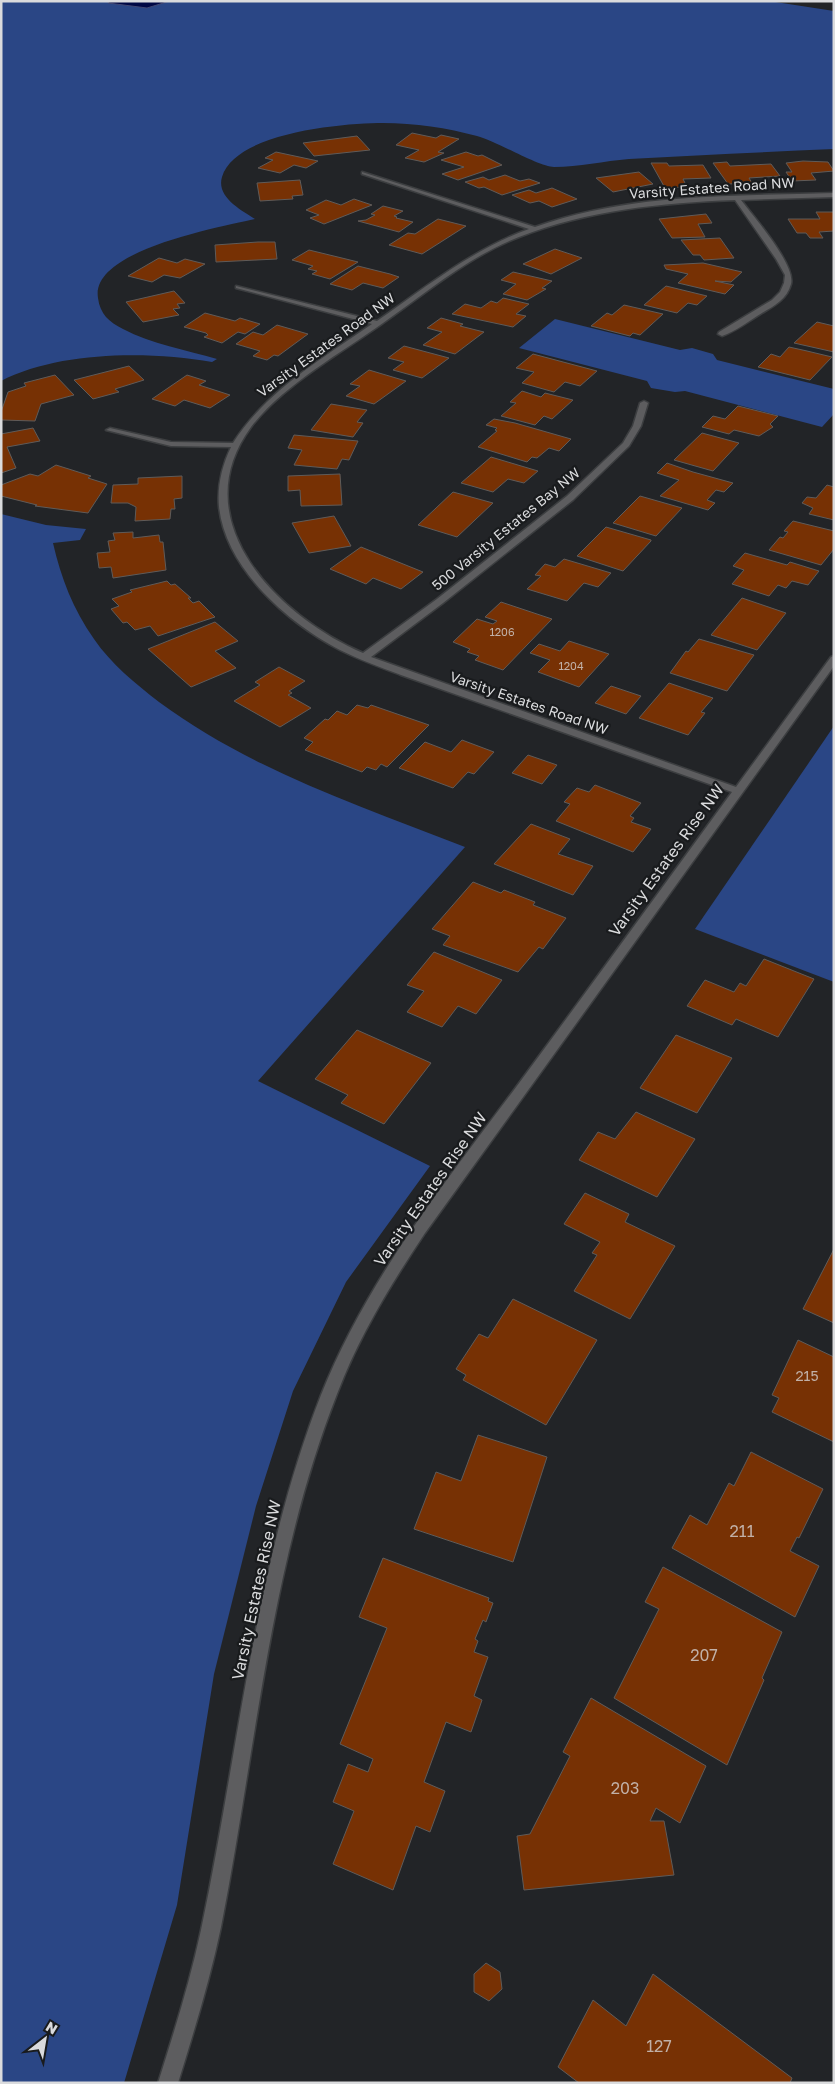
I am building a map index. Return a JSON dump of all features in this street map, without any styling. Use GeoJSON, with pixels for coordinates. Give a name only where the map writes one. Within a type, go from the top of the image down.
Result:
{"type":"FeatureCollection","features":[{"type":"Feature","properties":{"kind":"street"},"geometry":{"type":"LineString","coordinates":[[364,173],[534,228]]}},
{"type":"Feature","properties":{"kind":"street","name":"Varsity Estates Road NW"},"geometry":{"type":"LineString","coordinates":[[738,791],[404,673],[364,657],[326,637],[284,607],[251,573],[232,540],[225,518],[222,493],[226,468],[235,445],[245,428],[274,397],[473,257],[506,238],[582,215],[625,207],[737,199],[834,195]]}},
{"type":"Feature","properties":{"kind":"street"},"geometry":{"type":"LineString","coordinates":[[722,334],[775,302],[782,296],[788,282],[785,268],[737,199]]}},
{"type":"Feature","properties":{"kind":"street"},"geometry":{"type":"LineString","coordinates":[[238,287],[377,324]]}},
{"type":"Feature","properties":{"kind":"street","name":"500 Varsity Estates Bay NW"},"geometry":{"type":"LineString","coordinates":[[364,657],[440,601],[570,498],[626,444],[637,426],[644,403]]}},
{"type":"Feature","properties":{"kind":"street"},"geometry":{"type":"LineString","coordinates":[[110,430],[171,444],[235,445]]}},
{"type":"Feature","properties":{"kind":"street","name":"Varsity Estates Rise NW"},"geometry":{"type":"LineString","coordinates":[[168,2083],[191,2006],[210,1931],[279,1553],[310,1444],[331,1388],[363,1321],[425,1221],[834,659]]}},
{"type":"Feature","properties":{"kind":"shaded area"},"geometry":{"type":"Polygon","coordinates":[[[1,1],[769,1],[834,11],[834,149],[629,159],[554,167],[538,163],[477,136],[431,126],[366,123],[293,133],[269,140],[247,150],[231,162],[222,177],[221,184],[226,197],[255,219],[188,235],[135,254],[114,267],[101,281],[98,298],[99,304],[103,313],[113,323],[145,339],[217,359],[212,362],[161,356],[105,356],[50,364],[24,371],[1,381],[1,1]]]}},
{"type":"Feature","properties":{"kind":"shaded area"},"geometry":{"type":"Polygon","coordinates":[[[109,1],[170,1],[147,8],[108,3],[109,1]]]}},
{"type":"Feature","properties":{"kind":"shaded area"},"geometry":{"type":"Polygon","coordinates":[[[555,319],[680,350],[692,348],[713,354],[717,360],[834,389],[834,414],[822,427],[685,391],[675,392],[651,388],[647,381],[519,348],[555,319]]]}},
{"type":"Feature","properties":{"kind":"shaded area"},"geometry":{"type":"Polygon","coordinates":[[[1,514],[46,525],[86,529],[80,540],[53,543],[69,593],[87,628],[108,657],[159,702],[231,748],[269,767],[346,801],[465,847],[258,1081],[430,1166],[346,1282],[293,1391],[256,1506],[214,1674],[177,1905],[124,2083],[1,2083],[1,514]]]}},
{"type":"Feature","properties":{"kind":"shaded area"},"geometry":{"type":"Polygon","coordinates":[[[834,726],[834,982],[695,929],[834,726]]]}},
{"type":"Feature","properties":{"kind":"building"},"geometry":{"type":"Polygon","coordinates":[[[412,133],[436,138],[441,135],[459,139],[438,152],[444,153],[424,162],[405,158],[419,150],[396,145],[412,133]]]}},
{"type":"Feature","properties":{"kind":"building"},"geometry":{"type":"Polygon","coordinates":[[[357,136],[370,150],[314,156],[303,143],[357,136]]]}},
{"type":"Feature","properties":{"kind":"building"},"geometry":{"type":"Polygon","coordinates":[[[276,152],[318,161],[306,168],[294,165],[280,173],[258,168],[273,160],[265,158],[276,152]]]}},
{"type":"Feature","properties":{"kind":"building"},"geometry":{"type":"Polygon","coordinates":[[[466,152],[478,156],[482,155],[502,165],[458,180],[442,174],[464,167],[441,160],[466,152]]]}},
{"type":"Feature","properties":{"kind":"building"},"geometry":{"type":"Polygon","coordinates":[[[803,161],[828,162],[834,171],[811,173],[816,180],[792,181],[786,172],[792,172],[786,163],[803,161]]]}},
{"type":"Feature","properties":{"kind":"building"},"geometry":{"type":"Polygon","coordinates":[[[727,162],[730,166],[771,164],[780,176],[749,178],[752,183],[728,184],[713,163],[727,162]]]}},
{"type":"Feature","properties":{"kind":"building"},"geometry":{"type":"Polygon","coordinates":[[[651,163],[667,163],[669,166],[703,165],[711,178],[683,179],[687,187],[665,188],[651,163]]]}},
{"type":"Feature","properties":{"kind":"building"},"geometry":{"type":"Polygon","coordinates":[[[639,172],[653,184],[613,192],[596,178],[639,172]]]}},
{"type":"Feature","properties":{"kind":"building"},"geometry":{"type":"Polygon","coordinates":[[[505,175],[520,181],[529,179],[540,183],[502,195],[484,187],[479,188],[465,182],[483,177],[489,180],[505,175]]]}},
{"type":"Feature","properties":{"kind":"building"},"geometry":{"type":"Polygon","coordinates":[[[300,180],[303,195],[292,196],[293,199],[260,201],[257,183],[300,180]]]}},
{"type":"Feature","properties":{"kind":"building"},"geometry":{"type":"Polygon","coordinates":[[[552,188],[577,199],[552,207],[539,201],[530,203],[512,195],[529,190],[536,193],[552,188]]]}},
{"type":"Feature","properties":{"kind":"building"},"geometry":{"type":"Polygon","coordinates":[[[354,199],[372,205],[324,224],[310,218],[319,215],[306,210],[326,200],[341,205],[354,199]]]}},
{"type":"Feature","properties":{"kind":"building"},"geometry":{"type":"Polygon","coordinates":[[[383,206],[403,211],[394,216],[413,222],[399,232],[358,221],[366,220],[375,215],[371,214],[383,206]]]}},
{"type":"Feature","properties":{"kind":"building"},"geometry":{"type":"Polygon","coordinates":[[[816,212],[834,212],[834,231],[819,232],[823,238],[810,238],[806,233],[797,233],[788,219],[820,219],[816,212]]]}},
{"type":"Feature","properties":{"kind":"building"},"geometry":{"type":"Polygon","coordinates":[[[706,214],[712,223],[698,224],[705,237],[672,238],[659,219],[706,214]]]}},
{"type":"Feature","properties":{"kind":"building"},"geometry":{"type":"Polygon","coordinates":[[[438,219],[466,226],[422,254],[389,245],[408,233],[415,234],[438,219]]]}},
{"type":"Feature","properties":{"kind":"building"},"geometry":{"type":"Polygon","coordinates":[[[720,238],[734,258],[704,260],[700,255],[693,255],[681,240],[720,238]]]}},
{"type":"Feature","properties":{"kind":"building"},"geometry":{"type":"Polygon","coordinates":[[[275,242],[277,259],[216,262],[215,245],[275,242]]]}},
{"type":"Feature","properties":{"kind":"building"},"geometry":{"type":"Polygon","coordinates":[[[555,249],[582,258],[551,274],[523,264],[555,249]]]}},
{"type":"Feature","properties":{"kind":"building"},"geometry":{"type":"Polygon","coordinates":[[[309,250],[358,262],[330,279],[312,274],[317,271],[308,269],[313,266],[292,260],[309,250]]]}},
{"type":"Feature","properties":{"kind":"building"},"geometry":{"type":"Polygon","coordinates":[[[159,258],[177,263],[185,259],[205,264],[180,278],[164,275],[152,282],[128,276],[159,258]]]}},
{"type":"Feature","properties":{"kind":"building"},"geometry":{"type":"Polygon","coordinates":[[[703,263],[742,272],[731,282],[715,281],[734,285],[725,294],[678,283],[688,274],[666,269],[664,265],[703,263]]]}},
{"type":"Feature","properties":{"kind":"building"},"geometry":{"type":"Polygon","coordinates":[[[358,266],[399,277],[383,288],[363,283],[352,290],[330,284],[358,266]]]}},
{"type":"Feature","properties":{"kind":"building"},"geometry":{"type":"Polygon","coordinates":[[[513,272],[552,281],[542,288],[546,289],[527,300],[503,294],[516,284],[501,280],[513,272]]]}},
{"type":"Feature","properties":{"kind":"building"},"geometry":{"type":"Polygon","coordinates":[[[666,286],[707,296],[697,305],[688,303],[677,313],[644,305],[666,286]]]}},
{"type":"Feature","properties":{"kind":"building"},"geometry":{"type":"Polygon","coordinates":[[[174,291],[185,303],[177,304],[180,308],[173,309],[179,315],[143,322],[126,302],[174,291]]]}},
{"type":"Feature","properties":{"kind":"building"},"geometry":{"type":"Polygon","coordinates":[[[503,298],[529,304],[516,314],[526,316],[513,327],[452,314],[465,304],[481,308],[491,301],[497,303],[503,298]]]}},
{"type":"Feature","properties":{"kind":"building"},"geometry":{"type":"Polygon","coordinates":[[[624,305],[663,314],[640,335],[633,333],[630,336],[591,326],[607,313],[612,315],[624,305]]]}},
{"type":"Feature","properties":{"kind":"building"},"geometry":{"type":"Polygon","coordinates":[[[205,313],[235,321],[240,318],[260,324],[245,334],[238,332],[222,343],[204,337],[208,335],[206,333],[184,327],[205,313]]]}},
{"type":"Feature","properties":{"kind":"building"},"geometry":{"type":"Polygon","coordinates":[[[441,318],[463,324],[460,326],[484,332],[455,354],[423,345],[442,332],[427,328],[441,318]]]}},
{"type":"Feature","properties":{"kind":"building"},"geometry":{"type":"Polygon","coordinates":[[[817,322],[834,326],[834,352],[794,343],[817,322]]]}},
{"type":"Feature","properties":{"kind":"building"},"geometry":{"type":"Polygon","coordinates":[[[277,325],[308,334],[278,356],[274,355],[267,360],[253,356],[260,351],[236,344],[253,332],[263,335],[277,325]]]}},
{"type":"Feature","properties":{"kind":"building"},"geometry":{"type":"Polygon","coordinates":[[[404,346],[449,358],[422,378],[393,370],[404,362],[388,358],[404,346]]]}},
{"type":"Feature","properties":{"kind":"building"},"geometry":{"type":"Polygon","coordinates":[[[789,347],[832,357],[810,380],[758,367],[771,354],[780,357],[789,347]]]}},
{"type":"Feature","properties":{"kind":"building"},"geometry":{"type":"Polygon","coordinates":[[[533,354],[597,371],[580,386],[565,382],[554,392],[522,383],[534,372],[516,368],[533,354]]]}},
{"type":"Feature","properties":{"kind":"building"},"geometry":{"type":"Polygon","coordinates":[[[129,366],[144,380],[115,389],[119,392],[93,399],[74,380],[129,366]]]}},
{"type":"Feature","properties":{"kind":"building"},"geometry":{"type":"Polygon","coordinates":[[[369,370],[406,381],[374,404],[346,396],[360,386],[350,384],[369,370]]]}},
{"type":"Feature","properties":{"kind":"building"},"geometry":{"type":"Polygon","coordinates":[[[55,375],[74,395],[41,404],[35,421],[1,420],[1,412],[8,392],[26,386],[24,383],[55,375]]]}},
{"type":"Feature","properties":{"kind":"building"},"geometry":{"type":"Polygon","coordinates":[[[187,375],[206,381],[199,385],[230,395],[210,408],[184,400],[175,406],[152,399],[187,375]]]}},
{"type":"Feature","properties":{"kind":"building"},"geometry":{"type":"Polygon","coordinates":[[[522,391],[541,397],[545,393],[573,400],[552,419],[544,416],[535,425],[501,416],[516,403],[510,402],[522,391]]]}},
{"type":"Feature","properties":{"kind":"building"},"geometry":{"type":"Polygon","coordinates":[[[331,404],[367,410],[357,422],[363,423],[353,437],[311,430],[331,404]]]}},
{"type":"Feature","properties":{"kind":"building"},"geometry":{"type":"Polygon","coordinates":[[[738,406],[778,416],[770,424],[773,427],[759,436],[734,430],[729,434],[702,427],[713,416],[725,419],[738,406]]]}},
{"type":"Feature","properties":{"kind":"building"},"geometry":{"type":"Polygon","coordinates":[[[494,419],[571,439],[559,451],[549,448],[537,458],[532,457],[527,462],[478,447],[497,431],[495,430],[497,428],[486,425],[494,419]]]}},
{"type":"Feature","properties":{"kind":"building"},"geometry":{"type":"Polygon","coordinates":[[[33,428],[40,441],[7,447],[16,468],[1,473],[1,434],[33,428]]]}},
{"type":"Feature","properties":{"kind":"building"},"geometry":{"type":"Polygon","coordinates":[[[702,433],[739,443],[713,471],[674,460],[702,433]]]}},
{"type":"Feature","properties":{"kind":"building"},"geometry":{"type":"Polygon","coordinates":[[[294,435],[358,441],[349,460],[342,459],[337,469],[294,465],[302,450],[288,448],[294,435]]]}},
{"type":"Feature","properties":{"kind":"building"},"geometry":{"type":"Polygon","coordinates":[[[491,457],[538,471],[524,483],[508,479],[493,492],[461,483],[491,457]]]}},
{"type":"Feature","properties":{"kind":"building"},"geometry":{"type":"Polygon","coordinates":[[[667,463],[733,483],[724,492],[716,490],[707,500],[715,503],[708,510],[660,496],[679,480],[657,473],[667,463]]]}},
{"type":"Feature","properties":{"kind":"building"},"geometry":{"type":"Polygon","coordinates":[[[56,465],[91,476],[88,478],[107,484],[88,513],[35,506],[37,505],[1,496],[1,485],[30,474],[38,476],[56,465]]]}},
{"type":"Feature","properties":{"kind":"building"},"geometry":{"type":"Polygon","coordinates":[[[340,474],[342,505],[301,506],[300,490],[288,491],[288,476],[340,474]]]}},
{"type":"Feature","properties":{"kind":"building"},"geometry":{"type":"Polygon","coordinates":[[[182,476],[182,498],[174,499],[175,509],[171,509],[170,519],[135,521],[136,507],[128,503],[111,503],[113,485],[138,484],[138,478],[182,476]]]}},
{"type":"Feature","properties":{"kind":"building"},"geometry":{"type":"Polygon","coordinates":[[[827,485],[834,487],[834,520],[809,514],[813,508],[802,503],[807,497],[816,498],[827,485]]]}},
{"type":"Feature","properties":{"kind":"building"},"geometry":{"type":"Polygon","coordinates":[[[453,492],[493,503],[457,537],[418,525],[453,492]]]}},
{"type":"Feature","properties":{"kind":"building"},"geometry":{"type":"Polygon","coordinates":[[[640,496],[682,508],[656,536],[613,523],[640,496]]]}},
{"type":"Feature","properties":{"kind":"building"},"geometry":{"type":"Polygon","coordinates":[[[334,516],[351,546],[309,553],[292,523],[334,516]]]}},
{"type":"Feature","properties":{"kind":"building"},"geometry":{"type":"Polygon","coordinates":[[[793,521],[834,531],[834,549],[821,565],[769,550],[780,537],[783,538],[788,532],[784,531],[793,521]]]}},
{"type":"Feature","properties":{"kind":"building"},"geometry":{"type":"Polygon","coordinates":[[[606,527],[651,540],[623,571],[577,556],[606,527]]]}},
{"type":"Feature","properties":{"kind":"building"},"geometry":{"type":"Polygon","coordinates":[[[133,532],[133,538],[159,535],[160,542],[163,542],[166,570],[113,578],[111,567],[99,568],[97,553],[110,552],[108,541],[115,540],[113,533],[133,532]]]}},
{"type":"Feature","properties":{"kind":"building"},"geometry":{"type":"Polygon","coordinates":[[[361,547],[423,572],[401,589],[373,578],[366,584],[330,569],[361,547]]]}},
{"type":"Feature","properties":{"kind":"building"},"geometry":{"type":"Polygon","coordinates":[[[745,553],[787,565],[790,562],[819,571],[808,585],[792,581],[786,588],[778,585],[769,596],[732,584],[744,570],[733,566],[745,553]]]}},
{"type":"Feature","properties":{"kind":"building"},"geometry":{"type":"Polygon","coordinates":[[[564,559],[611,573],[598,587],[584,583],[567,601],[527,589],[541,576],[535,575],[545,564],[555,567],[564,559]]]}},
{"type":"Feature","properties":{"kind":"building"},"geometry":{"type":"Polygon","coordinates":[[[167,581],[171,585],[175,584],[191,598],[188,598],[193,603],[199,601],[215,617],[158,636],[150,626],[135,630],[127,622],[123,623],[111,609],[119,606],[112,599],[132,592],[130,590],[167,581]]]}},
{"type":"Feature","properties":{"kind":"building"},"geometry":{"type":"Polygon","coordinates":[[[742,598],[786,613],[757,650],[711,635],[742,598]]]}},
{"type":"Feature","properties":{"kind":"building"},"geometry":{"type":"Polygon","coordinates":[[[501,602],[552,619],[503,670],[475,660],[479,656],[467,652],[470,649],[453,642],[477,619],[493,624],[497,621],[485,617],[501,602]]]}},
{"type":"Feature","properties":{"kind":"building"},"geometry":{"type":"Polygon","coordinates":[[[215,622],[238,641],[215,651],[236,668],[191,687],[148,649],[215,622]]]}},
{"type":"Feature","properties":{"kind":"building"},"geometry":{"type":"Polygon","coordinates":[[[699,639],[754,655],[727,691],[670,673],[686,651],[688,652],[699,639]]]}},
{"type":"Feature","properties":{"kind":"building"},"geometry":{"type":"Polygon","coordinates":[[[569,641],[609,654],[579,687],[538,672],[550,660],[530,653],[539,644],[560,651],[569,641]]]}},
{"type":"Feature","properties":{"kind":"building"},"geometry":{"type":"Polygon","coordinates":[[[279,667],[305,681],[289,691],[292,693],[288,695],[311,708],[280,727],[234,701],[260,685],[255,682],[279,667]]]}},
{"type":"Feature","properties":{"kind":"building"},"geometry":{"type":"Polygon","coordinates":[[[669,683],[713,698],[701,712],[705,713],[688,735],[639,718],[669,683]]]}},
{"type":"Feature","properties":{"kind":"building"},"geometry":{"type":"Polygon","coordinates":[[[611,686],[641,696],[626,714],[595,703],[611,686]]]}},
{"type":"Feature","properties":{"kind":"building"},"geometry":{"type":"Polygon","coordinates":[[[357,705],[368,708],[371,705],[429,725],[387,767],[381,764],[376,770],[367,767],[362,772],[305,750],[313,742],[304,738],[325,719],[328,720],[337,711],[347,715],[357,705]]]}},
{"type":"Feature","properties":{"kind":"building"},"geometry":{"type":"Polygon","coordinates":[[[462,740],[494,752],[474,774],[468,772],[453,788],[399,768],[425,742],[451,752],[462,740]]]}},
{"type":"Feature","properties":{"kind":"building"},"geometry":{"type":"Polygon","coordinates":[[[528,755],[557,765],[542,784],[512,773],[528,755]]]}},
{"type":"Feature","properties":{"kind":"building"},"geometry":{"type":"Polygon","coordinates":[[[595,785],[641,803],[630,816],[634,818],[631,822],[651,829],[633,852],[556,821],[570,804],[564,802],[577,788],[589,792],[595,785]]]}},
{"type":"Feature","properties":{"kind":"building"},"geometry":{"type":"Polygon","coordinates":[[[531,824],[570,839],[558,854],[593,866],[573,895],[494,864],[531,824]]]}},
{"type":"Feature","properties":{"kind":"building"},"geometry":{"type":"Polygon","coordinates":[[[473,882],[501,893],[504,890],[535,902],[533,905],[566,918],[543,949],[539,947],[518,972],[443,945],[450,936],[432,929],[473,882]]]}},
{"type":"Feature","properties":{"kind":"building"},"geometry":{"type":"Polygon","coordinates":[[[434,952],[502,980],[476,1014],[458,1006],[442,1027],[407,1012],[424,991],[407,985],[434,952]]]}},
{"type":"Feature","properties":{"kind":"building"},"geometry":{"type":"Polygon","coordinates":[[[764,959],[814,979],[778,1037],[736,1019],[732,1025],[687,1006],[705,980],[734,992],[740,983],[746,986],[764,959]]]}},
{"type":"Feature","properties":{"kind":"building"},"geometry":{"type":"Polygon","coordinates":[[[357,1030],[431,1063],[384,1124],[341,1103],[348,1095],[315,1079],[357,1030]]]}},
{"type":"Feature","properties":{"kind":"building"},"geometry":{"type":"Polygon","coordinates":[[[676,1035],[732,1058],[697,1113],[640,1088],[676,1035]]]}},
{"type":"Feature","properties":{"kind":"building"},"geometry":{"type":"Polygon","coordinates":[[[636,1112],[695,1139],[657,1197],[579,1160],[598,1132],[615,1139],[636,1112]]]}},
{"type":"Feature","properties":{"kind":"building"},"geometry":{"type":"Polygon","coordinates":[[[585,1193],[629,1214],[625,1222],[675,1246],[630,1319],[574,1291],[597,1255],[592,1253],[600,1242],[564,1224],[585,1193]]]}},
{"type":"Feature","properties":{"kind":"building"},"geometry":{"type":"Polygon","coordinates":[[[834,1249],[834,1323],[803,1309],[834,1249]]]}},
{"type":"Feature","properties":{"kind":"building"},"geometry":{"type":"Polygon","coordinates":[[[513,1299],[597,1340],[546,1425],[463,1380],[466,1375],[456,1369],[479,1334],[488,1338],[513,1299]]]}},
{"type":"Feature","properties":{"kind":"building"},"geometry":{"type":"Polygon","coordinates":[[[798,1340],[834,1357],[834,1442],[772,1412],[779,1398],[772,1395],[798,1340]]]}},
{"type":"Feature","properties":{"kind":"building"},"geometry":{"type":"Polygon","coordinates":[[[478,1435],[547,1457],[513,1562],[414,1529],[436,1472],[461,1481],[478,1435]]]}},
{"type":"Feature","properties":{"kind":"building"},"geometry":{"type":"Polygon","coordinates":[[[751,1452],[823,1489],[799,1538],[797,1537],[790,1551],[819,1566],[795,1617],[672,1548],[690,1515],[707,1525],[729,1483],[734,1486],[751,1452]]]}},
{"type":"Feature","properties":{"kind":"building"},"geometry":{"type":"Polygon","coordinates":[[[383,1558],[489,1598],[488,1601],[493,1603],[486,1622],[483,1620],[475,1639],[478,1641],[474,1652],[488,1657],[474,1696],[482,1700],[471,1732],[446,1722],[424,1782],[445,1791],[430,1832],[416,1826],[393,1890],[333,1864],[354,1811],[333,1802],[348,1764],[368,1772],[373,1759],[340,1744],[387,1628],[359,1617],[383,1558]]]}},
{"type":"Feature","properties":{"kind":"building"},"geometry":{"type":"Polygon","coordinates":[[[663,1567],[782,1632],[762,1678],[764,1680],[727,1765],[614,1698],[659,1609],[645,1602],[663,1567]]]}},
{"type":"Feature","properties":{"kind":"building"},"geometry":{"type":"Polygon","coordinates":[[[591,1698],[706,1766],[680,1823],[656,1808],[650,1821],[664,1821],[674,1875],[524,1890],[517,1836],[530,1834],[570,1756],[563,1752],[591,1698]]]}},
{"type":"Feature","properties":{"kind":"building"},"geometry":{"type":"Polygon","coordinates":[[[486,1963],[500,1972],[502,1989],[489,2001],[474,1992],[474,1974],[486,1963]]]}},
{"type":"Feature","properties":{"kind":"building"},"geometry":{"type":"Polygon","coordinates":[[[653,1974],[792,2078],[790,2083],[579,2083],[558,2067],[593,2000],[626,2026],[653,1974]]]}}]}
